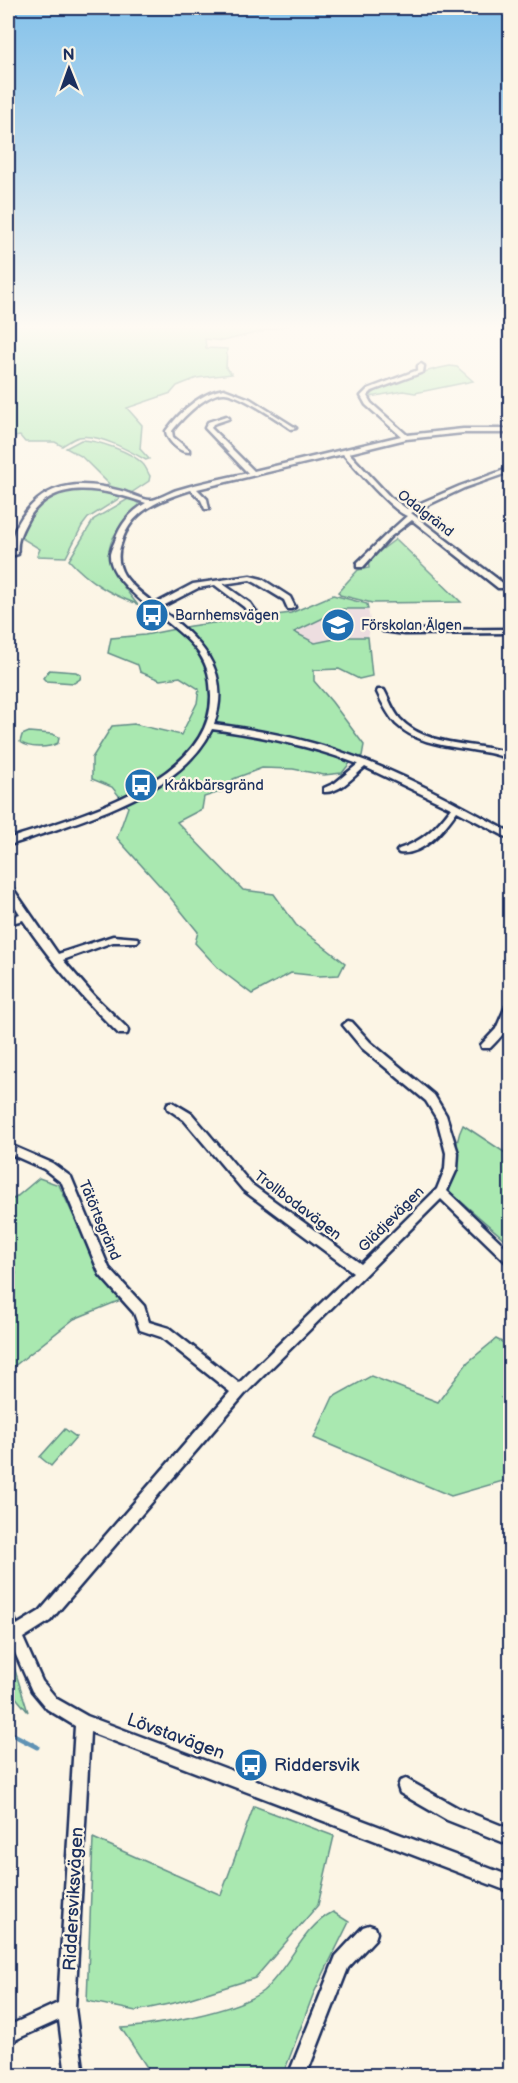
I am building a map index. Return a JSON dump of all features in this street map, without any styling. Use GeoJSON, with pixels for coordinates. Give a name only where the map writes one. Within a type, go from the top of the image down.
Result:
{"type":"FeatureCollection","features":[{"type":"Feature","properties":{"kind":"street"},"geometry":{"type":"LineString","coordinates":[[177,422],[169,431],[170,438],[187,451]]}},
{"type":"Feature","properties":{"kind":"street"},"geometry":{"type":"LineString","coordinates":[[212,422],[207,427],[251,472]]}},
{"type":"Feature","properties":{"kind":"street"},"geometry":{"type":"LineString","coordinates":[[283,422],[293,428]]}},
{"type":"Feature","properties":{"kind":"street"},"geometry":{"type":"LineString","coordinates":[[389,422],[406,437]]}},
{"type":"Feature","properties":{"kind":"street"},"geometry":{"type":"LineString","coordinates":[[8,842],[120,802],[182,762],[194,750],[209,726],[217,698],[216,683],[207,656],[186,632],[153,608],[127,584],[116,567],[113,557],[116,539],[126,522],[149,502],[251,472],[406,437],[463,431],[510,431]]}},
{"type":"Feature","properties":{"kind":"street","name":"Odalgränd"},"geometry":{"type":"LineString","coordinates":[[344,451],[388,498],[501,586]]}},
{"type":"Feature","properties":{"kind":"street"},"geometry":{"type":"LineString","coordinates":[[360,565],[408,515],[471,483],[510,470]]}},
{"type":"Feature","properties":{"kind":"street"},"geometry":{"type":"LineString","coordinates":[[14,554],[12,544],[33,504],[56,492],[100,487],[149,502]]}},
{"type":"Feature","properties":{"kind":"street"},"geometry":{"type":"LineString","coordinates":[[192,488],[202,496],[207,508]]}},
{"type":"Feature","properties":{"kind":"street"},"geometry":{"type":"LineString","coordinates":[[153,608],[196,586],[239,578],[254,579],[287,599],[291,607]]}},
{"type":"Feature","properties":{"kind":"street"},"geometry":{"type":"LineString","coordinates":[[216,583],[247,605],[253,613]]}},
{"type":"Feature","properties":{"kind":"street"},"geometry":{"type":"LineString","coordinates":[[386,629],[405,632],[510,631]]}},
{"type":"Feature","properties":{"kind":"street"},"geometry":{"type":"LineString","coordinates":[[381,692],[392,714],[400,723],[413,731],[443,742],[510,756]]}},
{"type":"Feature","properties":{"kind":"street"},"geometry":{"type":"LineString","coordinates":[[209,726],[304,744],[363,764],[510,836]]}},
{"type":"Feature","properties":{"kind":"street"},"geometry":{"type":"LineString","coordinates":[[327,790],[338,785],[363,764]]}},
{"type":"Feature","properties":{"kind":"street"},"geometry":{"type":"LineString","coordinates":[[402,851],[417,847],[428,840],[455,808]]}},
{"type":"Feature","properties":{"kind":"street"},"geometry":{"type":"LineString","coordinates":[[8,888],[25,916],[57,958],[101,1012],[123,1031]]}},
{"type":"Feature","properties":{"kind":"street"},"geometry":{"type":"LineString","coordinates":[[8,921],[25,916]]}},
{"type":"Feature","properties":{"kind":"street"},"geometry":{"type":"LineString","coordinates":[[57,958],[113,939],[134,940]]}},
{"type":"Feature","properties":{"kind":"street"},"geometry":{"type":"LineString","coordinates":[[486,1045],[500,1031],[510,1008]]}},
{"type":"Feature","properties":{"kind":"street","name":"Glädjevägen"},"geometry":{"type":"LineString","coordinates":[[11,1628],[45,1616],[239,1391],[441,1191],[451,1169],[452,1153],[442,1118],[430,1098],[366,1045],[348,1025]]}},
{"type":"Feature","properties":{"kind":"street","name":"Trollbodavägen"},"geometry":{"type":"LineString","coordinates":[[172,1106],[188,1117],[247,1187],[361,1271]]}},
{"type":"Feature","properties":{"kind":"street","name":"Tätörtsgränd"},"geometry":{"type":"LineString","coordinates":[[8,1148],[48,1166],[67,1180],[104,1270],[140,1310],[144,1326],[165,1332],[239,1391]]}},
{"type":"Feature","properties":{"kind":"street"},"geometry":{"type":"LineString","coordinates":[[441,1191],[510,1258]]}},
{"type":"Feature","properties":{"kind":"street","name":"Lövstavägen"},"geometry":{"type":"LineString","coordinates":[[11,1628],[38,1686],[52,1704],[83,1722],[510,1884]]}},
{"type":"Feature","properties":{"kind":"street","name":"Riddersviksvägen"},"geometry":{"type":"LineString","coordinates":[[75,2076],[66,2008],[83,1722]]}},
{"type":"Feature","properties":{"kind":"street"},"geometry":{"type":"LineString","coordinates":[[405,1787],[453,1814],[510,1837]]}},
{"type":"Feature","properties":{"kind":"street"},"geometry":{"type":"LineString","coordinates":[[297,2076],[342,1962],[369,1933]]}},
{"type":"Feature","properties":{"kind":"street"},"geometry":{"type":"LineString","coordinates":[[8,2035],[66,2008]]}},
{"type":"Feature","properties":{"kind":"shaded area","name":"Förskolan Älgen"},"geometry":{"type":"Polygon","coordinates":[[[342,609],[368,609],[371,626],[368,637],[344,637],[315,643],[294,632],[342,609]]]}},
{"type":"Feature","properties":{"kind":"green space"},"geometry":{"type":"Polygon","coordinates":[[[8,422],[140,422],[142,425],[140,449],[149,459],[146,460],[114,444],[87,436],[73,439],[62,446],[55,442],[25,442],[20,436],[8,438],[8,422]]]}},
{"type":"Feature","properties":{"kind":"green space"},"geometry":{"type":"Polygon","coordinates":[[[81,440],[105,444],[131,455],[144,465],[150,476],[149,481],[131,493],[106,486],[109,484],[81,456],[66,448],[81,440]]]}},
{"type":"Feature","properties":{"kind":"green space"},"geometry":{"type":"Polygon","coordinates":[[[81,490],[101,491],[123,496],[88,518],[66,557],[37,556],[40,549],[20,537],[31,516],[49,498],[57,494],[81,490]]]}},
{"type":"Feature","properties":{"kind":"green space"},"geometry":{"type":"Polygon","coordinates":[[[130,498],[141,505],[117,532],[109,553],[116,576],[137,604],[100,587],[69,560],[94,519],[130,498]]]}},
{"type":"Feature","properties":{"kind":"green space"},"geometry":{"type":"Polygon","coordinates":[[[396,539],[461,602],[372,603],[340,595],[338,592],[358,570],[369,568],[368,560],[396,539]]]}},
{"type":"Feature","properties":{"kind":"green space"},"geometry":{"type":"Polygon","coordinates":[[[333,595],[367,604],[368,609],[342,609],[294,632],[315,643],[344,637],[368,637],[372,676],[359,679],[339,669],[314,670],[314,681],[364,745],[362,756],[350,763],[342,773],[324,775],[293,769],[262,768],[233,779],[230,789],[204,797],[202,809],[177,822],[243,890],[274,894],[296,925],[345,963],[339,975],[319,976],[291,973],[252,994],[219,969],[195,943],[198,932],[117,838],[128,807],[112,787],[92,779],[92,758],[112,726],[134,724],[181,735],[197,703],[199,689],[180,677],[160,680],[140,672],[138,665],[108,653],[111,638],[291,613],[333,595]]]}},
{"type":"Feature","properties":{"kind":"green space"},"geometry":{"type":"Polygon","coordinates":[[[49,670],[76,672],[81,675],[80,679],[74,683],[46,681],[43,678],[49,670]]]}},
{"type":"Feature","properties":{"kind":"green space"},"geometry":{"type":"Polygon","coordinates":[[[29,732],[52,734],[59,737],[58,743],[38,747],[20,742],[22,735],[29,732]]]}},
{"type":"Feature","properties":{"kind":"green space"},"geometry":{"type":"Polygon","coordinates":[[[463,1125],[510,1156],[510,1244],[449,1191],[454,1174],[457,1142],[463,1125]]]}},
{"type":"Feature","properties":{"kind":"green space"},"geometry":{"type":"Polygon","coordinates":[[[39,1178],[59,1185],[101,1274],[121,1300],[74,1319],[8,1371],[8,1292],[16,1273],[8,1268],[8,1196],[14,1199],[39,1178]]]}},
{"type":"Feature","properties":{"kind":"green space"},"geometry":{"type":"Polygon","coordinates":[[[496,1339],[510,1346],[510,1398],[502,1398],[510,1403],[510,1479],[451,1496],[314,1438],[333,1397],[371,1376],[438,1402],[468,1362],[496,1339]]]}},
{"type":"Feature","properties":{"kind":"green space"},"geometry":{"type":"Polygon","coordinates":[[[65,1429],[76,1437],[51,1466],[40,1457],[65,1429]]]}},
{"type":"Feature","properties":{"kind":"green space"},"geometry":{"type":"Polygon","coordinates":[[[8,1648],[28,1712],[8,1688],[8,1648]]]}},
{"type":"Feature","properties":{"kind":"green space"},"geometry":{"type":"Polygon","coordinates":[[[254,1806],[334,1836],[318,1905],[255,1978],[178,2002],[136,2011],[87,2001],[93,1838],[221,1895],[254,1806]]]}},
{"type":"Feature","properties":{"kind":"green space"},"geometry":{"type":"Polygon","coordinates":[[[333,1912],[349,1922],[313,1995],[283,2075],[152,2075],[121,2028],[195,2016],[251,1998],[272,1982],[304,1938],[322,1919],[333,1912]]]}},
{"type":"Feature","properties":{"kind":"waterway"},"geometry":{"type":"LineString","coordinates":[[8,1732],[37,1747]]}},
{"type":"Feature","properties":{"kind":"place","name":"Barnhemsvägen"},"geometry":{"type":"Point","coordinates":[152,615]}},
{"type":"Feature","properties":{"kind":"place","name":"Förskolan Älgen"},"geometry":{"type":"Point","coordinates":[338,625]}},
{"type":"Feature","properties":{"kind":"place","name":"Kråkbärsgränd"},"geometry":{"type":"Point","coordinates":[141,785]}},
{"type":"Feature","properties":{"kind":"place","name":"Riddersvik"},"geometry":{"type":"Point","coordinates":[251,1765]}}]}
